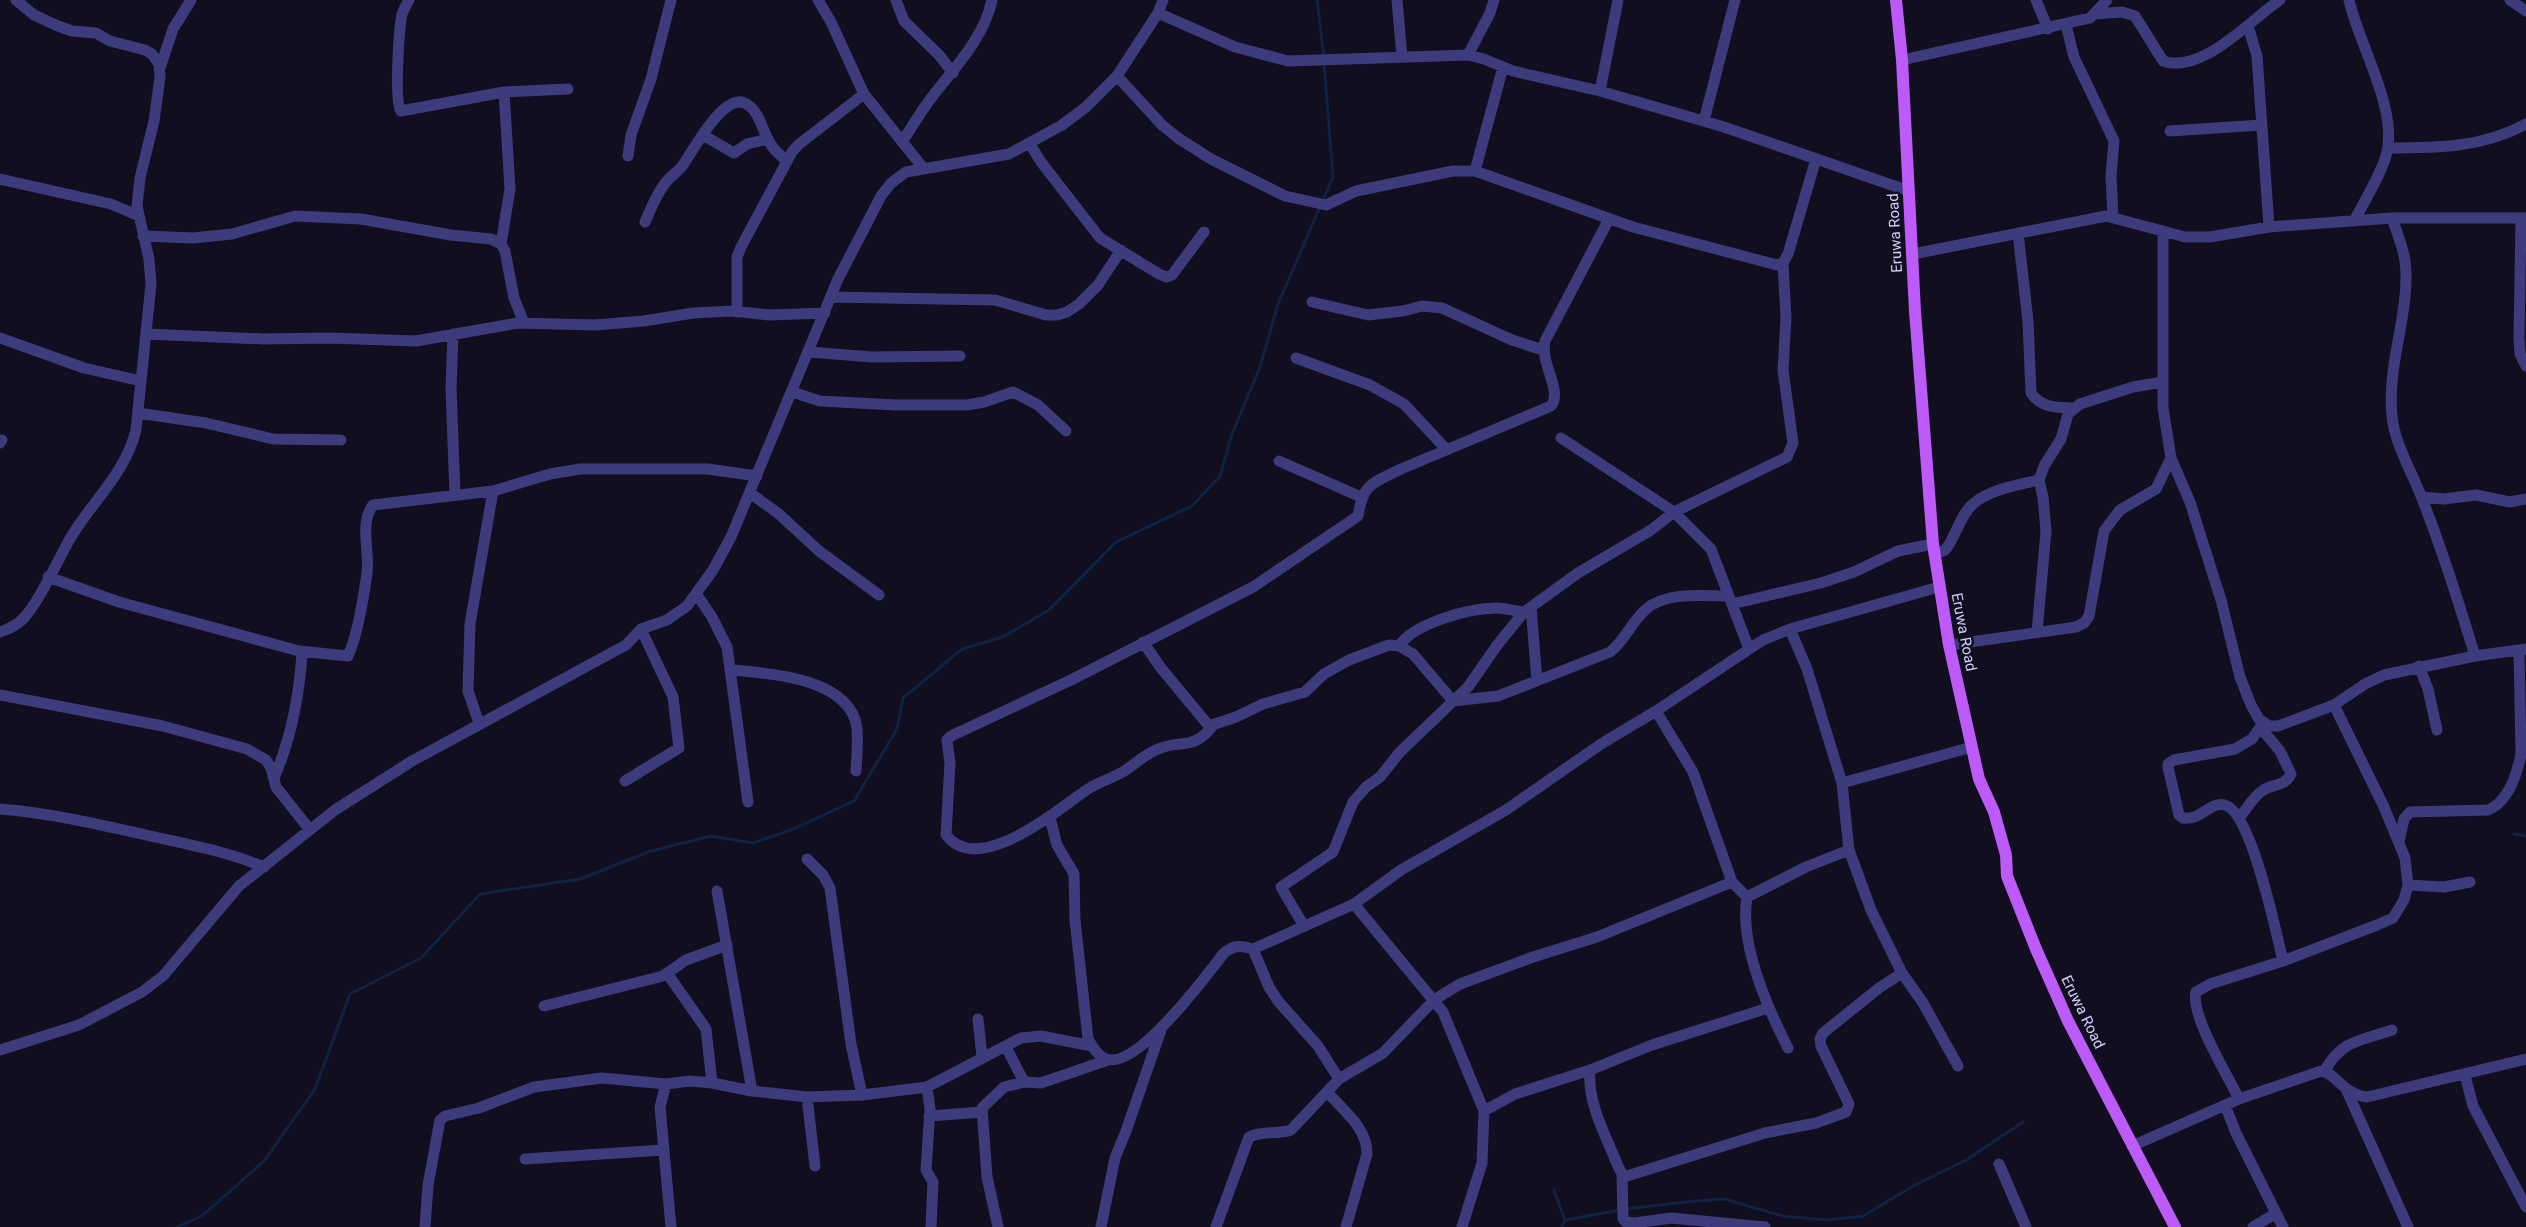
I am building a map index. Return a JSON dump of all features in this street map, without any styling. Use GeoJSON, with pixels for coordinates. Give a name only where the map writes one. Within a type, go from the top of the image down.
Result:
{"type":"FeatureCollection","features":[{"type":"Feature","properties":{"kind":"main road","name":"Eruwa Road"},"geometry":{"type":"LineString","coordinates":[[1896,0],[1902,60],[1915,321],[1933,549],[1948,645],[1979,779],[1994,812],[2006,855],[2007,876],[2036,949],[2068,1021],[2175,1227]]}},
{"type":"Feature","properties":{"kind":"street"},"geometry":{"type":"LineString","coordinates":[[16,0],[34,15],[58,26],[72,31],[96,33],[110,41],[145,50],[156,59],[160,68]]}},
{"type":"Feature","properties":{"kind":"street"},"geometry":{"type":"LineString","coordinates":[[0,632],[12,628],[22,620],[72,535],[126,462],[136,430],[152,284],[149,259],[137,206],[140,178],[154,121],[160,68],[173,29],[191,0]]}},
{"type":"Feature","properties":{"kind":"street"},"geometry":{"type":"LineString","coordinates":[[409,0],[403,11],[400,25],[397,88],[398,107],[401,111],[504,92],[568,89]]}},
{"type":"Feature","properties":{"kind":"street"},"geometry":{"type":"LineString","coordinates":[[628,156],[631,135],[651,78],[670,0]]}},
{"type":"Feature","properties":{"kind":"street"},"geometry":{"type":"LineString","coordinates":[[818,0],[831,22],[864,94],[924,169]]}},
{"type":"Feature","properties":{"kind":"street"},"geometry":{"type":"LineString","coordinates":[[896,0],[904,21],[939,55],[953,73]]}},
{"type":"Feature","properties":{"kind":"street"},"geometry":{"type":"LineString","coordinates":[[902,142],[932,97],[953,73],[979,34],[990,13],[992,0]]}},
{"type":"Feature","properties":{"kind":"street"},"geometry":{"type":"LineString","coordinates":[[0,1050],[79,1025],[142,992],[163,976],[240,886],[334,810],[412,761],[626,645],[641,629],[667,620],[687,606],[697,595],[731,537],[831,297],[881,196],[897,176],[906,172],[1009,154],[1062,125],[1086,107],[1116,76],[1158,13],[1163,0]]}},
{"type":"Feature","properties":{"kind":"street"},"geometry":{"type":"LineString","coordinates":[[1397,0],[1402,57]]}},
{"type":"Feature","properties":{"kind":"street"},"geometry":{"type":"LineString","coordinates":[[1468,55],[1490,13],[1494,0]]}},
{"type":"Feature","properties":{"kind":"street"},"geometry":{"type":"LineString","coordinates":[[1600,91],[1618,0]]}},
{"type":"Feature","properties":{"kind":"street"},"geometry":{"type":"LineString","coordinates":[[1704,121],[1735,0]]}},
{"type":"Feature","properties":{"kind":"street"},"geometry":{"type":"LineString","coordinates":[[2036,0],[2048,29]]}},
{"type":"Feature","properties":{"kind":"street"},"geometry":{"type":"LineString","coordinates":[[1902,60],[2048,29],[2090,18],[2107,0]]}},
{"type":"Feature","properties":{"kind":"street"},"geometry":{"type":"LineString","coordinates":[[2094,14],[2122,12],[2135,16],[2163,61],[2171,64],[2182,63],[2218,49],[2248,26],[2263,11],[2280,0]]}},
{"type":"Feature","properties":{"kind":"street"},"geometry":{"type":"LineString","coordinates":[[2349,0],[2387,115],[2388,148],[2354,221]]}},
{"type":"Feature","properties":{"kind":"street"},"geometry":{"type":"LineString","coordinates":[[2510,0],[2526,11]]}},
{"type":"Feature","properties":{"kind":"street"},"geometry":{"type":"LineString","coordinates":[[1158,13],[1235,47],[1288,61],[1468,55],[1484,58],[1503,67],[1600,91],[1704,121],[1909,191]]}},
{"type":"Feature","properties":{"kind":"street"},"geometry":{"type":"LineString","coordinates":[[2066,24],[2074,57],[2114,142],[2112,176],[2113,216]]}},
{"type":"Feature","properties":{"kind":"street"},"geometry":{"type":"LineString","coordinates":[[2248,26],[2258,56],[2269,227]]}},
{"type":"Feature","properties":{"kind":"street"},"geometry":{"type":"LineString","coordinates":[[1475,171],[1503,67]]}},
{"type":"Feature","properties":{"kind":"street"},"geometry":{"type":"LineString","coordinates":[[1116,76],[1162,125],[1203,154],[1285,196],[1329,204],[1356,191],[1453,171],[1475,171],[1633,227],[1777,266],[1783,263]]}},
{"type":"Feature","properties":{"kind":"street"},"geometry":{"type":"LineString","coordinates":[[501,244],[510,190],[504,92]]}},
{"type":"Feature","properties":{"kind":"street"},"geometry":{"type":"LineString","coordinates":[[736,312],[737,257],[740,247],[773,191],[787,161],[798,145],[864,94]]}},
{"type":"Feature","properties":{"kind":"street"},"geometry":{"type":"LineString","coordinates":[[644,222],[667,182],[683,166],[714,118],[724,108],[741,102],[746,103],[757,115],[776,152],[787,161]]}},
{"type":"Feature","properties":{"kind":"street"},"geometry":{"type":"LineString","coordinates":[[2388,148],[2447,148],[2506,135],[2526,124]]}},
{"type":"Feature","properties":{"kind":"street"},"geometry":{"type":"LineString","coordinates":[[2170,131],[2261,125]]}},
{"type":"Feature","properties":{"kind":"street"},"geometry":{"type":"LineString","coordinates":[[703,136],[734,153],[747,144],[768,139]]}},
{"type":"Feature","properties":{"kind":"street"},"geometry":{"type":"LineString","coordinates":[[1030,144],[1100,238],[1166,277],[1172,275],[1204,232]]}},
{"type":"Feature","properties":{"kind":"street"},"geometry":{"type":"LineString","coordinates":[[1304,926],[1282,887],[1333,852],[1353,802],[1366,787],[1380,777],[1400,752],[1468,688],[1498,644],[1527,610],[1578,573],[1651,530],[1674,512],[1787,456],[1792,450],[1783,370],[1786,318],[1783,263],[1788,254],[1816,158]]}},
{"type":"Feature","properties":{"kind":"street"},"geometry":{"type":"LineString","coordinates":[[0,179],[111,204],[139,216]]}},
{"type":"Feature","properties":{"kind":"street"},"geometry":{"type":"LineString","coordinates":[[143,236],[193,238],[232,234],[295,216],[361,219],[451,235],[491,239],[501,244],[505,251],[514,298],[524,323]]}},
{"type":"Feature","properties":{"kind":"street"},"geometry":{"type":"LineString","coordinates":[[1913,254],[2113,216],[2185,237],[2210,237],[2269,227],[2392,218],[2523,218],[2519,338],[2520,354],[2526,366]]}},
{"type":"Feature","properties":{"kind":"street"},"geometry":{"type":"LineString","coordinates":[[1214,724],[1198,741],[1157,749],[1125,770],[1089,788],[1050,818],[989,848],[962,847],[953,843],[946,836],[944,829],[948,814],[950,764],[947,740],[951,736],[1071,680],[1253,587],[1358,516],[1361,497],[1366,489],[1377,481],[1551,406],[1556,400],[1557,392],[1548,374],[1543,350],[1545,341],[1609,218]]}},
{"type":"Feature","properties":{"kind":"street"},"geometry":{"type":"LineString","coordinates":[[2392,218],[2404,252],[2406,272],[2394,363],[2392,417],[2403,454],[2422,497],[2449,568],[2475,656]]}},
{"type":"Feature","properties":{"kind":"street"},"geometry":{"type":"LineString","coordinates":[[2163,231],[2163,408],[2171,458],[2190,502],[2221,600],[2240,676],[2255,712],[2280,751],[2291,774],[2288,780],[2278,786],[2262,790],[2239,818]]}},
{"type":"Feature","properties":{"kind":"street"},"geometry":{"type":"LineString","coordinates":[[2018,234],[2028,321],[2031,393],[2038,402],[2052,407],[2073,408],[2134,387],[2163,382]]}},
{"type":"Feature","properties":{"kind":"street"},"geometry":{"type":"LineString","coordinates":[[831,297],[995,300],[1046,316],[1057,315],[1068,312],[1092,291],[1121,250]]}},
{"type":"Feature","properties":{"kind":"street"},"geometry":{"type":"LineString","coordinates":[[1312,302],[1368,315],[1403,311],[1422,306],[1442,308],[1454,311],[1512,340],[1543,350]]}},
{"type":"Feature","properties":{"kind":"street"},"geometry":{"type":"LineString","coordinates":[[146,334],[263,340],[330,338],[416,341],[524,323],[594,325],[644,321],[693,313],[736,312],[769,315],[825,312]]}},
{"type":"Feature","properties":{"kind":"street"},"geometry":{"type":"LineString","coordinates":[[452,334],[451,388],[454,495]]}},
{"type":"Feature","properties":{"kind":"street"},"geometry":{"type":"LineString","coordinates":[[0,338],[84,368],[141,382]]}},
{"type":"Feature","properties":{"kind":"street"},"geometry":{"type":"LineString","coordinates":[[809,352],[872,357],[960,356]]}},
{"type":"Feature","properties":{"kind":"street"},"geometry":{"type":"LineString","coordinates":[[1296,358],[1370,385],[1404,404],[1447,450]]}},
{"type":"Feature","properties":{"kind":"street"},"geometry":{"type":"LineString","coordinates":[[792,392],[820,401],[896,405],[967,405],[984,402],[1013,392],[1038,405],[1066,431]]}},
{"type":"Feature","properties":{"kind":"street"},"geometry":{"type":"LineString","coordinates":[[2037,632],[2046,532],[2043,497],[2039,480],[2044,466],[2061,439],[2068,414],[2073,408]]}},
{"type":"Feature","properties":{"kind":"street"},"geometry":{"type":"LineString","coordinates":[[138,413],[206,423],[273,439],[341,440]]}},
{"type":"Feature","properties":{"kind":"street"},"geometry":{"type":"LineString","coordinates":[[1561,438],[1674,512],[1712,549],[1749,649]]}},
{"type":"Feature","properties":{"kind":"street"},"geometry":{"type":"LineString","coordinates":[[1948,645],[2076,627],[2090,616],[2104,531],[2120,510],[2156,489],[2171,458]]}},
{"type":"Feature","properties":{"kind":"street"},"geometry":{"type":"LineString","coordinates":[[1279,461],[1361,497]]}},
{"type":"Feature","properties":{"kind":"street"},"geometry":{"type":"LineString","coordinates":[[48,577],[119,602],[299,651],[348,656],[367,571],[366,531],[369,510],[373,505],[493,491],[550,474],[580,469],[708,469],[757,476]]}},
{"type":"Feature","properties":{"kind":"street"},"geometry":{"type":"LineString","coordinates":[[1453,701],[1498,696],[1610,652],[1619,645],[1646,609],[1656,603],[1693,596],[1731,600],[1820,583],[1854,572],[1898,551],[1946,548],[1959,522],[1973,504],[1981,498],[2008,488],[2039,480]]}},
{"type":"Feature","properties":{"kind":"street"},"geometry":{"type":"LineString","coordinates":[[479,723],[468,691],[470,624],[493,491]]}},
{"type":"Feature","properties":{"kind":"street"},"geometry":{"type":"LineString","coordinates":[[750,493],[780,514],[819,551],[879,595]]}},
{"type":"Feature","properties":{"kind":"street"},"geometry":{"type":"LineString","coordinates":[[2422,497],[2444,499],[2476,495],[2510,502],[2526,499]]}},
{"type":"Feature","properties":{"kind":"street"},"geometry":{"type":"LineString","coordinates":[[998,1227],[987,1177],[982,1112],[996,1093],[1004,1087],[1024,1082],[1040,1082],[1108,1060],[1125,1057],[1161,1030],[1224,953],[1237,946],[1253,949],[1354,904],[1401,870],[1506,810],[1601,744],[1656,711],[1763,640],[1790,629],[1939,588]]}},
{"type":"Feature","properties":{"kind":"street"},"geometry":{"type":"LineString","coordinates":[[697,595],[712,617],[727,647],[732,670],[748,802]]}},
{"type":"Feature","properties":{"kind":"street"},"geometry":{"type":"LineString","coordinates":[[1399,646],[1404,639],[1434,621],[1497,608],[1527,610]]}},
{"type":"Feature","properties":{"kind":"street"},"geometry":{"type":"LineString","coordinates":[[1527,610],[1537,681]]}},
{"type":"Feature","properties":{"kind":"street"},"geometry":{"type":"LineString","coordinates":[[624,781],[679,748],[673,697],[641,629]]}},
{"type":"Feature","properties":{"kind":"street"},"geometry":{"type":"LineString","coordinates":[[1790,629],[1807,669],[1842,783],[1849,850],[1871,910],[1902,974],[1923,1003],[1958,1066]]}},
{"type":"Feature","properties":{"kind":"street"},"geometry":{"type":"LineString","coordinates":[[1143,642],[1202,721],[1208,726],[1236,717],[1263,704],[1305,692],[1324,674],[1368,651],[1390,644],[1399,646],[1413,654],[1453,701]]}},
{"type":"Feature","properties":{"kind":"street"},"geometry":{"type":"LineString","coordinates":[[2262,725],[2278,726],[2334,705],[2365,684],[2384,675],[2419,666],[2523,650],[2521,754],[2518,769],[2502,800],[2497,806],[2488,810],[2410,812],[2404,819],[2399,842]]}},
{"type":"Feature","properties":{"kind":"street"},"geometry":{"type":"LineString","coordinates":[[274,778],[289,740],[300,677],[302,654],[299,651]]}},
{"type":"Feature","properties":{"kind":"street"},"geometry":{"type":"LineString","coordinates":[[2419,666],[2428,689],[2437,730]]}},
{"type":"Feature","properties":{"kind":"street"},"geometry":{"type":"LineString","coordinates":[[732,670],[774,674],[810,681],[841,702],[850,712],[857,727],[856,771]]}},
{"type":"Feature","properties":{"kind":"street"},"geometry":{"type":"LineString","coordinates":[[0,695],[127,718],[233,744],[266,760],[271,768],[276,787],[310,830]]}},
{"type":"Feature","properties":{"kind":"street"},"geometry":{"type":"LineString","coordinates":[[2239,1099],[2198,1018],[2194,1000],[2196,992],[2210,984],[2283,961],[2393,918],[2404,900],[2408,885],[2405,858],[2399,842],[2334,705]]}},
{"type":"Feature","properties":{"kind":"street"},"geometry":{"type":"LineString","coordinates":[[1656,711],[1693,772],[1732,882],[1747,896]]}},
{"type":"Feature","properties":{"kind":"street"},"geometry":{"type":"LineString","coordinates":[[2262,725],[2252,739],[2235,749],[2174,760],[2168,764],[2179,815],[2183,818],[2194,818],[2220,805],[2231,808],[2239,818],[2259,864],[2283,961]]}},
{"type":"Feature","properties":{"kind":"street"},"geometry":{"type":"LineString","coordinates":[[1842,783],[1972,747]]}},
{"type":"Feature","properties":{"kind":"street"},"geometry":{"type":"LineString","coordinates":[[0,809],[68,817],[209,849],[239,857],[264,867]]}},
{"type":"Feature","properties":{"kind":"street"},"geometry":{"type":"LineString","coordinates":[[1050,818],[1057,845],[1074,874],[1074,911],[1088,1039],[1099,1055],[1108,1060]]}},
{"type":"Feature","properties":{"kind":"street"},"geometry":{"type":"LineString","coordinates":[[1747,896],[1806,867],[1849,850]]}},
{"type":"Feature","properties":{"kind":"street"},"geometry":{"type":"LineString","coordinates":[[807,859],[823,875],[830,888],[851,1044],[862,1095]]}},
{"type":"Feature","properties":{"kind":"street"},"geometry":{"type":"LineString","coordinates":[[1216,1227],[1249,1137],[1256,1134],[1283,1133],[1291,1130],[1328,1094],[1339,1079],[1383,1052],[1434,1000],[1460,984],[1533,957],[1597,937],[1732,882]]}},
{"type":"Feature","properties":{"kind":"street"},"geometry":{"type":"LineString","coordinates":[[2408,885],[2444,887],[2470,882]]}},
{"type":"Feature","properties":{"kind":"street"},"geometry":{"type":"LineString","coordinates":[[717,891],[752,1091]]}},
{"type":"Feature","properties":{"kind":"street"},"geometry":{"type":"LineString","coordinates":[[1747,896],[1744,923],[1768,1008],[1788,1048]]}},
{"type":"Feature","properties":{"kind":"street"},"geometry":{"type":"LineString","coordinates":[[1354,904],[1434,1000],[1447,1021],[1484,1111],[1482,1163],[1462,1227]]}},
{"type":"Feature","properties":{"kind":"street"},"geometry":{"type":"LineString","coordinates":[[544,1006],[648,980],[667,973],[686,960],[727,945]]}},
{"type":"Feature","properties":{"kind":"street"},"geometry":{"type":"LineString","coordinates":[[1253,949],[1269,987],[1278,1001],[1318,1046],[1339,1079]]}},
{"type":"Feature","properties":{"kind":"street"},"geometry":{"type":"LineString","coordinates":[[667,973],[706,1029],[712,1083]]}},
{"type":"Feature","properties":{"kind":"street"},"geometry":{"type":"LineString","coordinates":[[1622,1174],[1627,1176],[1636,1174],[1765,1133],[1816,1123],[1846,1112],[1849,1104],[1820,1046],[1820,1039],[1823,1033],[1862,1001],[1902,974]]}},
{"type":"Feature","properties":{"kind":"street"},"geometry":{"type":"LineString","coordinates":[[1484,1111],[1515,1094],[1590,1070],[1652,1045],[1768,1008]]}},
{"type":"Feature","properties":{"kind":"street"},"geometry":{"type":"LineString","coordinates":[[978,1019],[982,1057]]}},
{"type":"Feature","properties":{"kind":"street"},"geometry":{"type":"LineString","coordinates":[[1101,1227],[1115,1158],[1161,1030]]}},
{"type":"Feature","properties":{"kind":"street"},"geometry":{"type":"LineString","coordinates":[[2132,1146],[2239,1099],[2324,1072],[2332,1057],[2342,1047],[2392,1030]]}},
{"type":"Feature","properties":{"kind":"street"},"geometry":{"type":"LineString","coordinates":[[425,1227],[437,1125],[445,1116],[479,1108],[534,1087],[602,1078],[666,1084],[690,1081],[712,1083],[752,1091],[807,1097],[862,1095],[927,1087],[1021,1038],[1033,1036],[1057,1038],[1092,1046]]}},
{"type":"Feature","properties":{"kind":"street"},"geometry":{"type":"LineString","coordinates":[[1006,1047],[1024,1082]]}},
{"type":"Feature","properties":{"kind":"street"},"geometry":{"type":"LineString","coordinates":[[2324,1072],[2347,1091],[2367,1097],[2526,1059]]}},
{"type":"Feature","properties":{"kind":"street"},"geometry":{"type":"LineString","coordinates":[[1590,1070],[1589,1082],[1592,1098],[1622,1174],[1623,1219],[1626,1222],[1635,1223],[1671,1218],[1765,1227]]}},
{"type":"Feature","properties":{"kind":"street"},"geometry":{"type":"LineString","coordinates":[[2465,1075],[2473,1106],[2526,1207]]}},
{"type":"Feature","properties":{"kind":"street"},"geometry":{"type":"LineString","coordinates":[[666,1084],[660,1107],[671,1227]]}},
{"type":"Feature","properties":{"kind":"street"},"geometry":{"type":"LineString","coordinates":[[927,1087],[929,1116],[926,1170],[933,1182],[931,1227]]}},
{"type":"Feature","properties":{"kind":"street"},"geometry":{"type":"LineString","coordinates":[[2347,1091],[2408,1227]]}},
{"type":"Feature","properties":{"kind":"street"},"geometry":{"type":"LineString","coordinates":[[1328,1094],[1360,1128],[1367,1145],[1367,1154],[1346,1227]]}},
{"type":"Feature","properties":{"kind":"street"},"geometry":{"type":"LineString","coordinates":[[807,1097],[815,1166]]}},
{"type":"Feature","properties":{"kind":"street"},"geometry":{"type":"LineString","coordinates":[[2225,1105],[2236,1133],[2282,1227]]}},
{"type":"Feature","properties":{"kind":"street"},"geometry":{"type":"LineString","coordinates":[[929,1116],[982,1112]]}},
{"type":"Feature","properties":{"kind":"street"},"geometry":{"type":"LineString","coordinates":[[525,1160],[664,1150]]}},
{"type":"Feature","properties":{"kind":"street"},"geometry":{"type":"LineString","coordinates":[[2000,1164],[2026,1227]]}},
{"type":"Feature","properties":{"kind":"street"},"geometry":{"type":"LineString","coordinates":[[2253,1227],[2275,1214]]}},
{"type":"Feature","properties":{"kind":"waterway"},"geometry":{"type":"LineString","coordinates":[[1317,0],[1324,57]]}},
{"type":"Feature","properties":{"kind":"waterway"},"geometry":{"type":"LineString","coordinates":[[1322,202],[1333,177],[1324,63]]}},
{"type":"Feature","properties":{"kind":"waterway"},"geometry":{"type":"LineString","coordinates":[[177,1227],[202,1216],[264,1161],[315,1089],[350,994],[421,958],[480,894],[580,879],[651,851],[711,836],[753,843],[791,830],[854,801],[897,729],[903,698],[962,649],[1003,637],[1049,610],[1116,542],[1192,506],[1220,476],[1232,434],[1260,367],[1278,304],[1320,207]]}},
{"type":"Feature","properties":{"kind":"waterway"},"geometry":{"type":"LineString","coordinates":[[2514,834],[2526,836]]}},
{"type":"Feature","properties":{"kind":"waterway"},"geometry":{"type":"LineString","coordinates":[[1626,1209],[1725,1199],[1782,1216],[1827,1220],[1863,1216],[1915,1185],[1968,1159],[2023,1122]]}},
{"type":"Feature","properties":{"kind":"waterway"},"geometry":{"type":"LineString","coordinates":[[1554,1190],[1565,1220],[1562,1227]]}},
{"type":"Feature","properties":{"kind":"waterway"},"geometry":{"type":"LineString","coordinates":[[1565,1220],[1620,1210]]}}]}
